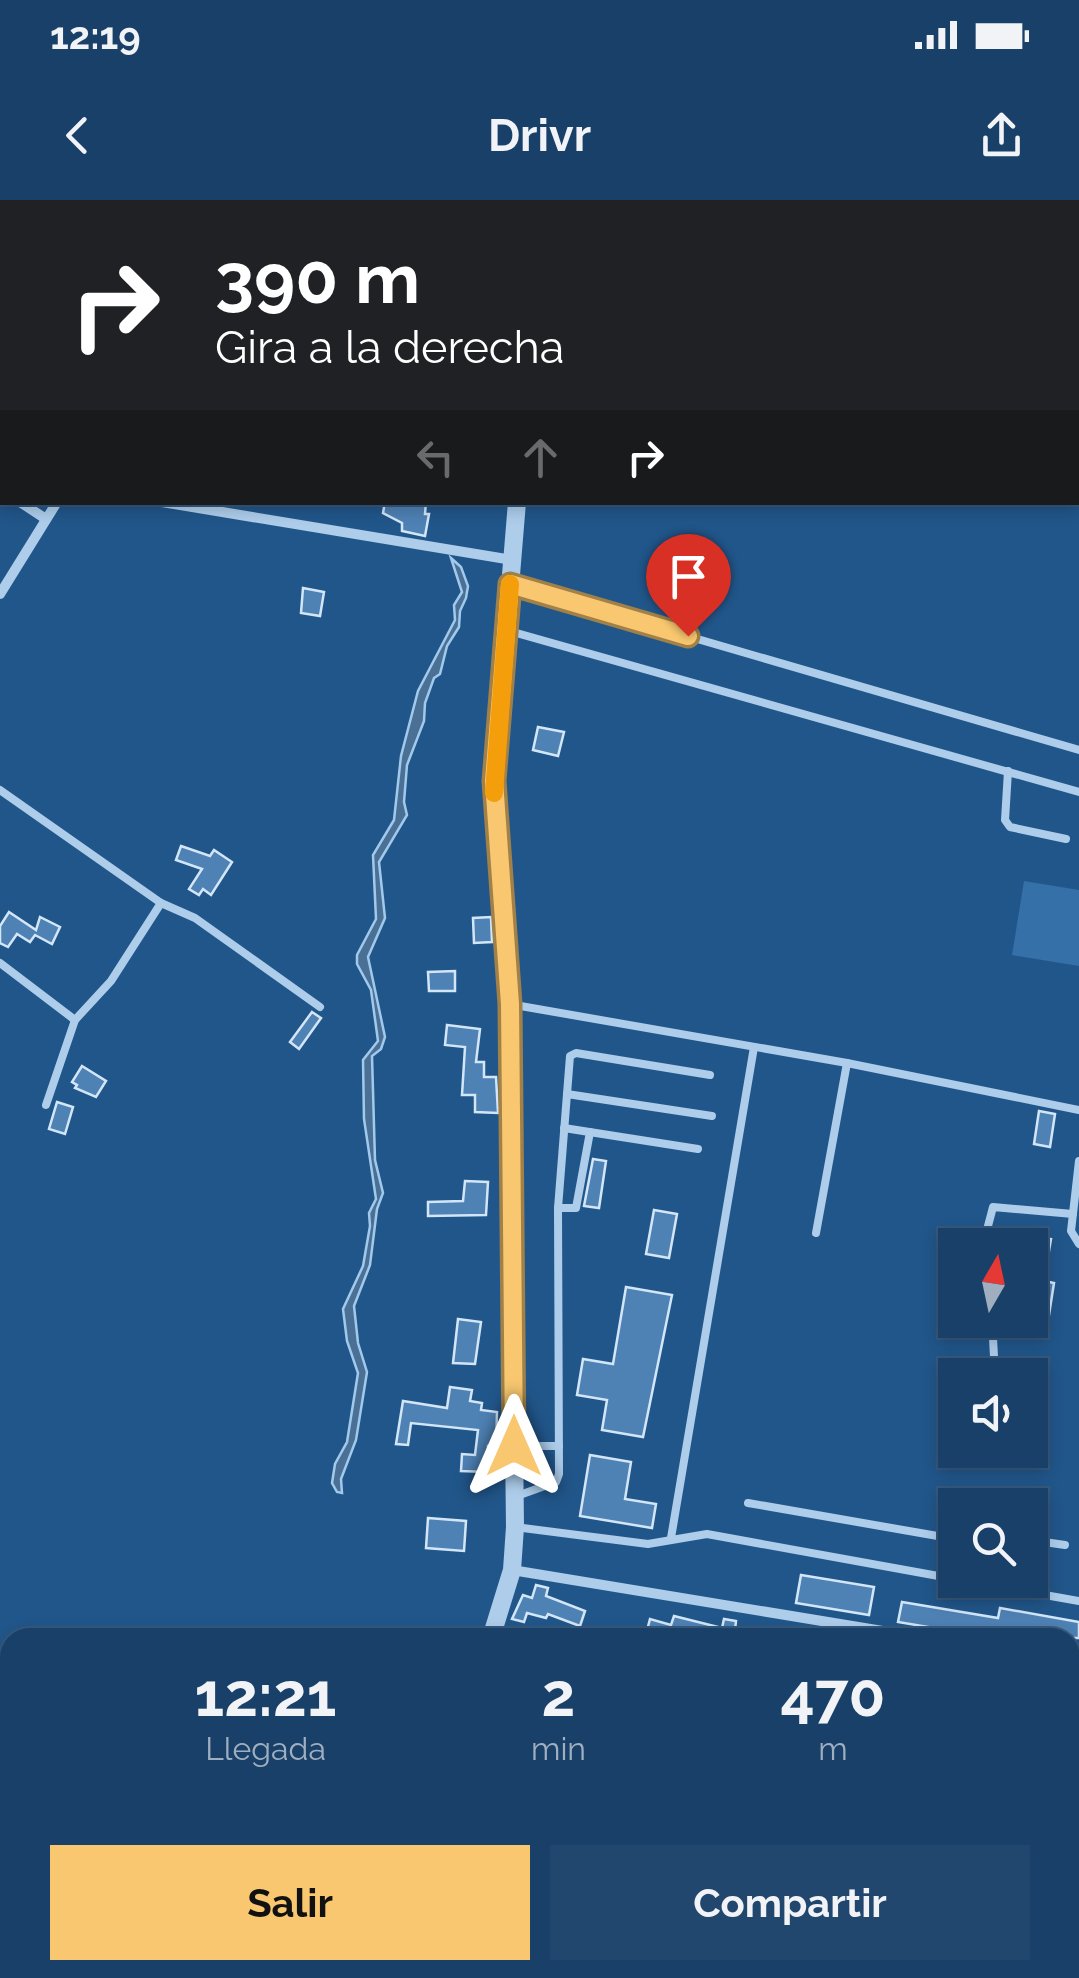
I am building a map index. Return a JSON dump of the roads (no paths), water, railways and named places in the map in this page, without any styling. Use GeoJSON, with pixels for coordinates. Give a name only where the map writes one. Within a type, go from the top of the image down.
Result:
{"type":"FeatureCollection","features":[{"type":"Feature","properties":{"kind":"street"},"geometry":{"type":"LineString","coordinates":[[25,505],[46,519]]}},
{"type":"Feature","properties":{"kind":"street"},"geometry":{"type":"LineString","coordinates":[[0,594],[55,505]]}},
{"type":"Feature","properties":{"kind":"street"},"geometry":{"type":"LineString","coordinates":[[180,505],[512,560]]}},
{"type":"Feature","properties":{"kind":"street"},"geometry":{"type":"LineString","coordinates":[[494,1628],[512,1570],[514,1527],[510,1004],[494,781],[517,505]]}},
{"type":"Feature","properties":{"kind":"street"},"geometry":{"type":"LineString","coordinates":[[512,1570],[866,1628]]}},
{"type":"Feature","properties":{"kind":"street"},"geometry":{"type":"LineString","coordinates":[[836,1628],[837,1623]]}},
{"type":"Feature","properties":{"kind":"lane"},"geometry":{"type":"LineString","coordinates":[[510,584],[1079,750]]}},
{"type":"Feature","properties":{"kind":"lane"},"geometry":{"type":"LineString","coordinates":[[506,630],[1079,792]]}},
{"type":"Feature","properties":{"kind":"lane"},"geometry":{"type":"LineString","coordinates":[[1008,772],[1005,820],[1010,827],[1066,839]]}},
{"type":"Feature","properties":{"kind":"lane"},"geometry":{"type":"LineString","coordinates":[[0,790],[161,903],[194,918],[320,1007]]}},
{"type":"Feature","properties":{"kind":"lane"},"geometry":{"type":"LineString","coordinates":[[46,1105],[75,1020],[111,981],[161,903]]}},
{"type":"Feature","properties":{"kind":"lane"},"geometry":{"type":"LineString","coordinates":[[0,963],[75,1020]]}},
{"type":"Feature","properties":{"kind":"lane"},"geometry":{"type":"LineString","coordinates":[[510,1004],[847,1062],[1079,1110]]}},
{"type":"Feature","properties":{"kind":"lane"},"geometry":{"type":"LineString","coordinates":[[671,1538],[754,1046]]}},
{"type":"Feature","properties":{"kind":"lane"},"geometry":{"type":"LineString","coordinates":[[514,1496],[556,1482],[558,1208],[570,1056],[576,1053],[710,1075]]}},
{"type":"Feature","properties":{"kind":"lane"},"geometry":{"type":"LineString","coordinates":[[816,1233],[847,1062]]}},
{"type":"Feature","properties":{"kind":"lane"},"geometry":{"type":"LineString","coordinates":[[567,1094],[712,1116]]}},
{"type":"Feature","properties":{"kind":"lane"},"geometry":{"type":"LineString","coordinates":[[564,1128],[698,1149]]}},
{"type":"Feature","properties":{"kind":"lane"},"geometry":{"type":"LineString","coordinates":[[558,1208],[576,1208],[590,1132]]}},
{"type":"Feature","properties":{"kind":"lane"},"geometry":{"type":"LineString","coordinates":[[1079,1161],[1070,1232],[1079,1244]]}},
{"type":"Feature","properties":{"kind":"lane"},"geometry":{"type":"LineString","coordinates":[[988,1228],[993,1206],[1073,1214]]}},
{"type":"Feature","properties":{"kind":"lane"},"geometry":{"type":"LineString","coordinates":[[514,1446],[559,1446]]}},
{"type":"Feature","properties":{"kind":"lane"},"geometry":{"type":"LineString","coordinates":[[748,1503],[938,1535]]}},
{"type":"Feature","properties":{"kind":"lane"},"geometry":{"type":"LineString","coordinates":[[514,1527],[648,1544],[707,1534],[938,1577]]}},
{"type":"Feature","properties":{"kind":"lane"},"geometry":{"type":"LineString","coordinates":[[1048,1542],[1066,1544]]}},
{"type":"Feature","properties":{"kind":"lane"},"geometry":{"type":"LineString","coordinates":[[1048,1595],[1079,1602]]}}]}
